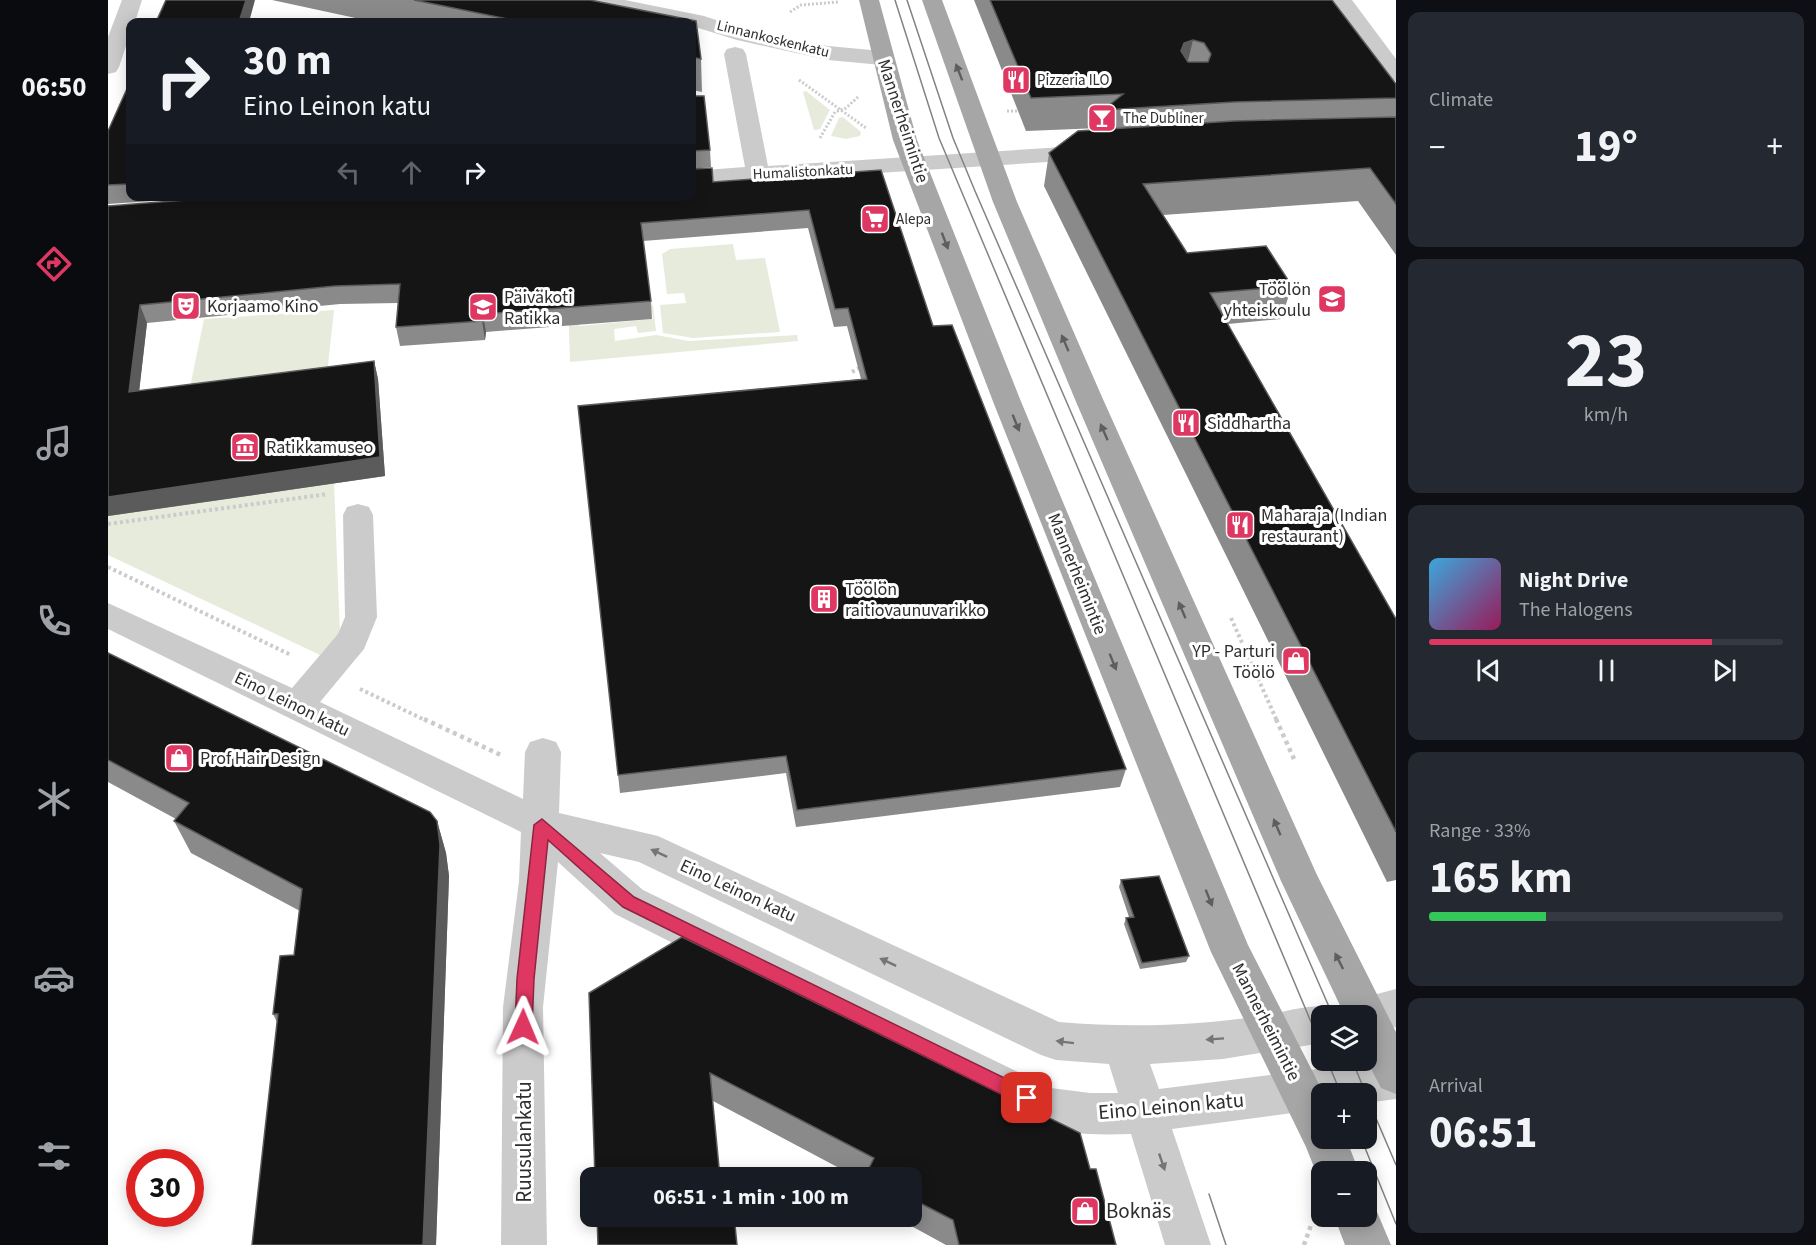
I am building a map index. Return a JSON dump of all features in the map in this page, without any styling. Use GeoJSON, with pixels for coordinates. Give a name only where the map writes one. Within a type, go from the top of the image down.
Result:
{"type":"FeatureCollection","features":[{"type":"Feature","properties":{"kind":"main road","name":"Mannerheimintie"},"geometry":{"type":"LineString","coordinates":[[869,0],[899,122],[1008,404],[1231,952],[1311,1111]]}},
{"type":"Feature","properties":{"kind":"main road"},"geometry":{"type":"LineString","coordinates":[[932,0],[1008,208],[1088,397],[1300,881],[1365,1005]]}},
{"type":"Feature","properties":{"kind":"main road"},"geometry":{"type":"LineString","coordinates":[[1377,1030],[1396,1074]]}},
{"type":"Feature","properties":{"kind":"main road"},"geometry":{"type":"LineString","coordinates":[[1361,1227],[1368,1245]]}},
{"type":"Feature","properties":{"kind":"street"},"geometry":{"type":"LineString","coordinates":[[108,67],[132,0]]}},
{"type":"Feature","properties":{"kind":"street","name":"Linnankoskenkatu"},"geometry":{"type":"LineString","coordinates":[[594,0],[684,18]]}},
{"type":"Feature","properties":{"kind":"street"},"geometry":{"type":"LineString","coordinates":[[1205,0],[1208,6],[1340,0],[1396,74]]}},
{"type":"Feature","properties":{"kind":"street","name":"Linnankoskenkatu"},"geometry":{"type":"LineString","coordinates":[[696,20],[737,33],[828,53],[882,58]]}},
{"type":"Feature","properties":{"kind":"street"},"geometry":{"type":"LineString","coordinates":[[735,54],[759,174]]}},
{"type":"Feature","properties":{"kind":"street","name":"Humalistonkatu"},"geometry":{"type":"LineString","coordinates":[[696,178],[1119,150]]}},
{"type":"Feature","properties":{"kind":"street"},"geometry":{"type":"LineString","coordinates":[[297,706],[352,640],[361,617],[358,515]]}},
{"type":"Feature","properties":{"kind":"street","name":"Eino Leinon katu"},"geometry":{"type":"LineString","coordinates":[[108,615],[542,825],[645,847],[1056,1041],[1124,1047],[1273,1035],[1311,1026]]}},
{"type":"Feature","properties":{"kind":"street","name":"Ruusulankatu"},"geometry":{"type":"LineString","coordinates":[[524,1245],[523,1007],[542,825],[543,752]]}},
{"type":"Feature","properties":{"kind":"street","name":"Eino Leinon katu"},"geometry":{"type":"LineString","coordinates":[[542,825],[629,902],[1047,1108],[1090,1114],[1145,1111],[1396,1078]]}},
{"type":"Feature","properties":{"kind":"street"},"geometry":{"type":"LineString","coordinates":[[1124,1047],[1188,1245]]}},
{"type":"Feature","properties":{"kind":"path"},"geometry":{"type":"LineString","coordinates":[[800,0],[801,5]]}},
{"type":"Feature","properties":{"kind":"path"},"geometry":{"type":"LineString","coordinates":[[790,12],[801,5],[843,1]]}},
{"type":"Feature","properties":{"kind":"path"},"geometry":{"type":"LineString","coordinates":[[795,76],[866,128]]}},
{"type":"Feature","properties":{"kind":"path"},"geometry":{"type":"LineString","coordinates":[[819,140],[835,112],[859,96]]}},
{"type":"Feature","properties":{"kind":"path"},"geometry":{"type":"LineString","coordinates":[[1006,111],[1018,111]]}},
{"type":"Feature","properties":{"kind":"path"},"geometry":{"type":"LineString","coordinates":[[852,372],[871,362]]}},
{"type":"Feature","properties":{"kind":"path"},"geometry":{"type":"LineString","coordinates":[[108,524],[332,494]]}},
{"type":"Feature","properties":{"kind":"shaded area"},"geometry":{"type":"Polygon","coordinates":[[[806,91],[830,110],[820,129],[814,130],[803,92],[806,91]]]}},
{"type":"Feature","properties":{"kind":"shaded area"},"geometry":{"type":"Polygon","coordinates":[[[843,117],[861,132],[860,136],[846,139],[831,136],[839,118],[843,117]]]}},
{"type":"Feature","properties":{"kind":"shaded area"},"geometry":{"type":"Polygon","coordinates":[[[733,244],[736,260],[765,258],[780,332],[693,338],[663,333],[660,305],[686,303],[684,293],[667,294],[662,254],[670,249],[733,244]]]}},
{"type":"Feature","properties":{"kind":"shaded area"},"geometry":{"type":"Polygon","coordinates":[[[576,299],[579,326],[653,319],[651,306],[653,305],[656,331],[638,333],[636,326],[614,329],[615,341],[656,335],[689,341],[797,335],[798,341],[570,362],[568,300],[576,299]]]}},
{"type":"Feature","properties":{"kind":"shaded area"},"geometry":{"type":"Polygon","coordinates":[[[334,310],[326,384],[187,402],[204,319],[334,310]]]}},
{"type":"Feature","properties":{"kind":"shaded area"},"geometry":{"type":"Polygon","coordinates":[[[334,483],[340,634],[320,655],[108,555],[108,516],[334,483]]]}},
{"type":"Feature","properties":{"kind":"building"},"geometry":{"type":"Polygon","coordinates":[[[166,0],[246,0],[240,18],[158,18],[166,0]]]}},
{"type":"Feature","properties":{"kind":"building"},"geometry":{"type":"Polygon","coordinates":[[[414,0],[590,0],[681,18],[502,18],[414,0]]]}},
{"type":"Feature","properties":{"kind":"building"},"geometry":{"type":"Polygon","coordinates":[[[990,0],[1332,0],[1396,84],[1396,98],[1234,102],[1103,110],[1123,94],[1031,98],[990,0]],[[1193,40],[1184,43],[1181,51],[1188,62],[1208,62],[1211,54],[1204,43],[1193,40]]]}},
{"type":"Feature","properties":{"kind":"building"},"geometry":{"type":"Polygon","coordinates":[[[696,21],[701,59],[696,58],[696,21]]]}},
{"type":"Feature","properties":{"kind":"building"},"geometry":{"type":"Polygon","coordinates":[[[126,91],[126,184],[108,185],[108,131],[126,91]]]}},
{"type":"Feature","properties":{"kind":"building"},"geometry":{"type":"Polygon","coordinates":[[[696,96],[704,96],[710,150],[696,151],[696,96]]]}},
{"type":"Feature","properties":{"kind":"building"},"geometry":{"type":"Polygon","coordinates":[[[1396,117],[1396,204],[1370,168],[1143,184],[1187,253],[1266,246],[1292,286],[1210,293],[1396,619],[1396,832],[1049,153],[1078,131],[1234,121],[1396,117]]]}},
{"type":"Feature","properties":{"kind":"building"},"geometry":{"type":"Polygon","coordinates":[[[712,168],[713,182],[881,170],[933,326],[952,325],[1126,769],[797,810],[786,756],[618,775],[578,406],[867,379],[848,308],[835,309],[809,210],[641,223],[651,301],[483,314],[482,321],[396,327],[400,284],[335,286],[140,305],[129,392],[374,361],[380,457],[108,497],[108,206],[174,201],[696,201],[696,169],[712,168]]]}},
{"type":"Feature","properties":{"kind":"building"},"geometry":{"type":"Polygon","coordinates":[[[108,653],[430,812],[437,821],[440,845],[423,1245],[252,1245],[278,1014],[273,1014],[280,956],[294,955],[302,889],[174,821],[189,803],[108,760],[108,653]]]}},
{"type":"Feature","properties":{"kind":"building"},"geometry":{"type":"Polygon","coordinates":[[[1159,876],[1189,956],[1142,963],[1126,918],[1134,917],[1121,880],[1159,876]]]}},
{"type":"Feature","properties":{"kind":"building"},"geometry":{"type":"Polygon","coordinates":[[[682,937],[1080,1133],[1090,1169],[1096,1169],[1116,1245],[959,1245],[953,1220],[922,1204],[922,1167],[870,1167],[874,1158],[710,1073],[719,1167],[595,1167],[589,993],[682,937]]]}},
{"type":"Feature","properties":{"kind":"building"},"geometry":{"type":"Polygon","coordinates":[[[597,1227],[735,1227],[737,1245],[598,1245],[597,1227]]]}},
{"type":"Feature","properties":{"kind":"tram line"},"geometry":{"type":"LineString","coordinates":[[895,0],[939,138],[1311,1022]]}},
{"type":"Feature","properties":{"kind":"tram line"},"geometry":{"type":"LineString","coordinates":[[907,0],[953,138],[975,191],[1328,1005]]}},
{"type":"Feature","properties":{"kind":"tram line"},"geometry":{"type":"LineString","coordinates":[[1332,1071],[1336,1083]]}},
{"type":"Feature","properties":{"kind":"tram line"},"geometry":{"type":"LineString","coordinates":[[1357,1071],[1361,1083]]}},
{"type":"Feature","properties":{"kind":"tram line"},"geometry":{"type":"LineString","coordinates":[[1377,1121],[1396,1165]]}},
{"type":"Feature","properties":{"kind":"tram line"},"geometry":{"type":"LineString","coordinates":[[1365,1149],[1396,1224]]}},
{"type":"Feature","properties":{"kind":"tram line"},"geometry":{"type":"LineString","coordinates":[[1209,1194],[1226,1245]]}},
{"type":"Feature","properties":{"kind":"place","name":"Pizzeria ILO"},"geometry":{"type":"Point","coordinates":[1016,80]}},
{"type":"Feature","properties":{"kind":"place","name":"The Dubliner"},"geometry":{"type":"Point","coordinates":[1102,118]}},
{"type":"Feature","properties":{"kind":"place","name":"Alepa"},"geometry":{"type":"Point","coordinates":[875,219]}},
{"type":"Feature","properties":{"kind":"place","name":"Töölön yhteiskoulu"},"geometry":{"type":"Point","coordinates":[1332,299]}},
{"type":"Feature","properties":{"kind":"place","name":"Korjaamo Kino"},"geometry":{"type":"Point","coordinates":[186,306]}},
{"type":"Feature","properties":{"kind":"place","name":"Päiväkoti Ratikka"},"geometry":{"type":"Point","coordinates":[483,307]}},
{"type":"Feature","properties":{"kind":"place","name":"Siddhartha"},"geometry":{"type":"Point","coordinates":[1186,423]}},
{"type":"Feature","properties":{"kind":"place","name":"Ratikkamuseo"},"geometry":{"type":"Point","coordinates":[245,447]}},
{"type":"Feature","properties":{"kind":"place","name":"Maharaja (Indian restaurant)"},"geometry":{"type":"Point","coordinates":[1240,525]}},
{"type":"Feature","properties":{"kind":"place","name":"Töölön raitiovaunuvarikko"},"geometry":{"type":"Point","coordinates":[824,599]}},
{"type":"Feature","properties":{"kind":"place","name":"YP - Parturi Töölö"},"geometry":{"type":"Point","coordinates":[1296,661]}},
{"type":"Feature","properties":{"kind":"place","name":"Prof Hair Design"},"geometry":{"type":"Point","coordinates":[179,758]}},
{"type":"Feature","properties":{"kind":"place","name":"Boknäs"},"geometry":{"type":"Point","coordinates":[1085,1211]}},
{"type":"Feature","properties":{"kind":"route"},"geometry":{"type":"LineString","coordinates":[[523,1027],[525,979],[538,881],[542,825],[629,902],[1027,1098]]}}]}
